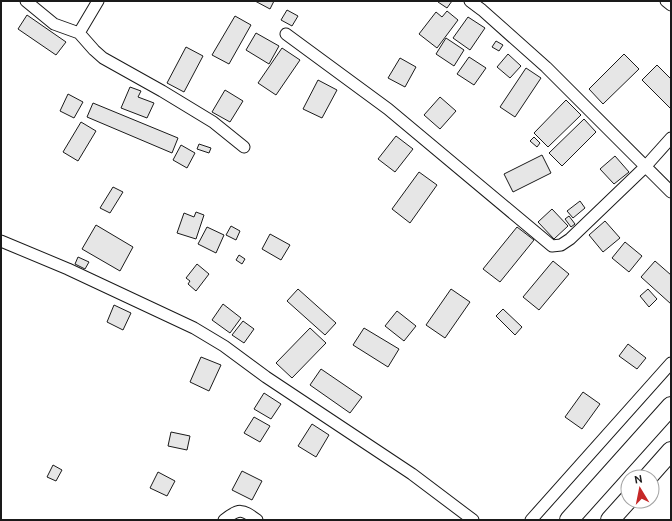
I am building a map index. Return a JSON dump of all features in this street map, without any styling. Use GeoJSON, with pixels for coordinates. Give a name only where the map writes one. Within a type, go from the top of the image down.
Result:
{"type":"FeatureCollection","features":[{"type":"Feature","properties":{"kind":"highway"},"geometry":{"type":"LineString","coordinates":[[569,520],[671,406]]}},
{"type":"Feature","properties":{"kind":"highway"},"geometry":{"type":"LineString","coordinates":[[655,469],[671,451]]}},
{"type":"Feature","properties":{"kind":"highway"},"geometry":{"type":"LineString","coordinates":[[610,520],[620,509]]}},
{"type":"Feature","properties":{"kind":"street"},"geometry":{"type":"LineString","coordinates":[[26,1],[54,24],[79,33],[103,58],[213,122],[244,147]]}},
{"type":"Feature","properties":{"kind":"street"},"geometry":{"type":"LineString","coordinates":[[79,33],[98,1]]}},
{"type":"Feature","properties":{"kind":"street"},"geometry":{"type":"LineString","coordinates":[[470,1],[546,67],[671,192]]}},
{"type":"Feature","properties":{"kind":"street"},"geometry":{"type":"LineString","coordinates":[[666,1],[671,5]]}},
{"type":"Feature","properties":{"kind":"street"},"geometry":{"type":"LineString","coordinates":[[286,34],[388,109],[552,246],[561,245],[570,239],[646,167],[671,138]]}},
{"type":"Feature","properties":{"kind":"street"},"geometry":{"type":"LineString","coordinates":[[1,241],[75,272],[200,332],[224,346],[266,377],[412,474],[473,520]]}},
{"type":"Feature","properties":{"kind":"street"},"geometry":{"type":"LineString","coordinates":[[531,520],[671,363]]}},
{"type":"Feature","properties":{"kind":"street"},"geometry":{"type":"LineString","coordinates":[[224,520],[235,511],[239,511],[247,512],[257,520]]}},
{"type":"Feature","properties":{"kind":"building"},"geometry":{"type":"Polygon","coordinates":[[[255,1],[274,1],[270,9],[255,1]]]}},
{"type":"Feature","properties":{"kind":"building"},"geometry":{"type":"Polygon","coordinates":[[[452,1],[447,8],[438,2],[452,1]]]}},
{"type":"Feature","properties":{"kind":"building"},"geometry":{"type":"Polygon","coordinates":[[[287,10],[298,16],[292,26],[281,20],[287,10]]]}},
{"type":"Feature","properties":{"kind":"building"},"geometry":{"type":"Polygon","coordinates":[[[447,11],[458,20],[437,48],[419,34],[436,12],[442,17],[447,11]]]}},
{"type":"Feature","properties":{"kind":"building"},"geometry":{"type":"Polygon","coordinates":[[[27,15],[66,42],[56,55],[18,29],[27,15]]]}},
{"type":"Feature","properties":{"kind":"building"},"geometry":{"type":"Polygon","coordinates":[[[235,16],[251,25],[229,64],[212,55],[235,16]]]}},
{"type":"Feature","properties":{"kind":"building"},"geometry":{"type":"Polygon","coordinates":[[[468,17],[485,28],[470,50],[453,38],[468,17]]]}},
{"type":"Feature","properties":{"kind":"building"},"geometry":{"type":"Polygon","coordinates":[[[256,33],[279,46],[269,64],[246,50],[256,33]]]}},
{"type":"Feature","properties":{"kind":"building"},"geometry":{"type":"Polygon","coordinates":[[[446,38],[464,50],[454,66],[436,54],[446,38]]]}},
{"type":"Feature","properties":{"kind":"building"},"geometry":{"type":"Polygon","coordinates":[[[496,41],[503,45],[499,51],[492,47],[496,41]]]}},
{"type":"Feature","properties":{"kind":"building"},"geometry":{"type":"Polygon","coordinates":[[[186,47],[203,56],[184,92],[167,83],[186,47]]]}},
{"type":"Feature","properties":{"kind":"building"},"geometry":{"type":"Polygon","coordinates":[[[282,48],[300,60],[276,95],[258,83],[282,48]]]}},
{"type":"Feature","properties":{"kind":"building"},"geometry":{"type":"Polygon","coordinates":[[[508,54],[521,66],[510,78],[497,67],[508,54]]]}},
{"type":"Feature","properties":{"kind":"building"},"geometry":{"type":"Polygon","coordinates":[[[624,54],[639,69],[603,104],[589,89],[624,54]]]}},
{"type":"Feature","properties":{"kind":"building"},"geometry":{"type":"Polygon","coordinates":[[[469,57],[486,68],[474,85],[457,74],[469,57]]]}},
{"type":"Feature","properties":{"kind":"building"},"geometry":{"type":"Polygon","coordinates":[[[400,58],[416,67],[405,87],[388,78],[400,58]]]}},
{"type":"Feature","properties":{"kind":"building"},"geometry":{"type":"Polygon","coordinates":[[[657,65],[671,79],[671,109],[642,80],[657,65]]]}},
{"type":"Feature","properties":{"kind":"building"},"geometry":{"type":"Polygon","coordinates":[[[526,68],[541,78],[515,117],[500,107],[526,68]]]}},
{"type":"Feature","properties":{"kind":"building"},"geometry":{"type":"Polygon","coordinates":[[[318,80],[337,90],[322,118],[303,109],[318,80]]]}},
{"type":"Feature","properties":{"kind":"building"},"geometry":{"type":"Polygon","coordinates":[[[130,87],[141,91],[138,97],[154,103],[147,118],[121,108],[130,87]]]}},
{"type":"Feature","properties":{"kind":"building"},"geometry":{"type":"Polygon","coordinates":[[[225,90],[243,101],[230,122],[212,112],[225,90]]]}},
{"type":"Feature","properties":{"kind":"building"},"geometry":{"type":"Polygon","coordinates":[[[68,94],[83,102],[74,118],[60,111],[68,94]]]}},
{"type":"Feature","properties":{"kind":"building"},"geometry":{"type":"Polygon","coordinates":[[[440,97],[456,111],[440,129],[424,115],[440,97]]]}},
{"type":"Feature","properties":{"kind":"building"},"geometry":{"type":"Polygon","coordinates":[[[566,100],[581,115],[548,147],[534,133],[566,100]]]}},
{"type":"Feature","properties":{"kind":"building"},"geometry":{"type":"Polygon","coordinates":[[[93,103],[178,138],[172,153],[87,117],[93,103]]]}},
{"type":"Feature","properties":{"kind":"building"},"geometry":{"type":"Polygon","coordinates":[[[584,119],[596,132],[562,166],[549,153],[584,119]]]}},
{"type":"Feature","properties":{"kind":"building"},"geometry":{"type":"Polygon","coordinates":[[[81,122],[96,131],[78,161],[63,152],[81,122]]]}},
{"type":"Feature","properties":{"kind":"building"},"geometry":{"type":"Polygon","coordinates":[[[396,136],[413,149],[395,172],[378,159],[396,136]]]}},
{"type":"Feature","properties":{"kind":"building"},"geometry":{"type":"Polygon","coordinates":[[[534,137],[540,143],[537,147],[530,141],[534,137]]]}},
{"type":"Feature","properties":{"kind":"building"},"geometry":{"type":"Polygon","coordinates":[[[199,144],[211,148],[209,153],[197,149],[199,144]]]}},
{"type":"Feature","properties":{"kind":"building"},"geometry":{"type":"Polygon","coordinates":[[[181,145],[195,153],[187,168],[173,160],[181,145]]]}},
{"type":"Feature","properties":{"kind":"building"},"geometry":{"type":"Polygon","coordinates":[[[542,155],[551,173],[513,192],[504,174],[542,155]]]}},
{"type":"Feature","properties":{"kind":"building"},"geometry":{"type":"Polygon","coordinates":[[[615,156],[629,172],[614,184],[600,169],[615,156]]]}},
{"type":"Feature","properties":{"kind":"building"},"geometry":{"type":"Polygon","coordinates":[[[419,172],[437,185],[410,223],[392,209],[419,172]]]}},
{"type":"Feature","properties":{"kind":"building"},"geometry":{"type":"Polygon","coordinates":[[[113,187],[123,192],[110,213],[100,208],[113,187]]]}},
{"type":"Feature","properties":{"kind":"building"},"geometry":{"type":"Polygon","coordinates":[[[580,201],[585,208],[573,218],[567,211],[580,201]]]}},
{"type":"Feature","properties":{"kind":"building"},"geometry":{"type":"Polygon","coordinates":[[[552,209],[568,226],[554,239],[538,222],[552,209]]]}},
{"type":"Feature","properties":{"kind":"building"},"geometry":{"type":"Polygon","coordinates":[[[196,212],[204,215],[196,239],[177,233],[184,213],[194,217],[196,212]]]}},
{"type":"Feature","properties":{"kind":"building"},"geometry":{"type":"Polygon","coordinates":[[[569,216],[575,224],[571,227],[565,219],[569,216]]]}},
{"type":"Feature","properties":{"kind":"building"},"geometry":{"type":"Polygon","coordinates":[[[605,221],[620,238],[603,252],[589,235],[605,221]]]}},
{"type":"Feature","properties":{"kind":"building"},"geometry":{"type":"Polygon","coordinates":[[[96,225],[133,247],[120,271],[82,249],[96,225]]]}},
{"type":"Feature","properties":{"kind":"building"},"geometry":{"type":"Polygon","coordinates":[[[231,226],[240,231],[236,240],[226,235],[231,226]]]}},
{"type":"Feature","properties":{"kind":"building"},"geometry":{"type":"Polygon","coordinates":[[[207,227],[224,235],[216,253],[198,244],[207,227]]]}},
{"type":"Feature","properties":{"kind":"building"},"geometry":{"type":"Polygon","coordinates":[[[517,227],[534,240],[500,282],[483,269],[517,227]]]}},
{"type":"Feature","properties":{"kind":"building"},"geometry":{"type":"Polygon","coordinates":[[[270,234],[290,245],[281,260],[262,249],[270,234]]]}},
{"type":"Feature","properties":{"kind":"building"},"geometry":{"type":"Polygon","coordinates":[[[625,242],[642,256],[629,272],[612,258],[625,242]]]}},
{"type":"Feature","properties":{"kind":"building"},"geometry":{"type":"Polygon","coordinates":[[[239,255],[245,259],[242,264],[236,260],[239,255]]]}},
{"type":"Feature","properties":{"kind":"building"},"geometry":{"type":"Polygon","coordinates":[[[78,257],[89,262],[85,269],[75,264],[78,257]]]}},
{"type":"Feature","properties":{"kind":"building"},"geometry":{"type":"Polygon","coordinates":[[[553,261],[569,274],[539,310],[523,297],[553,261]]]}},
{"type":"Feature","properties":{"kind":"building"},"geometry":{"type":"Polygon","coordinates":[[[655,261],[671,275],[671,304],[641,277],[655,261]]]}},
{"type":"Feature","properties":{"kind":"building"},"geometry":{"type":"Polygon","coordinates":[[[197,264],[209,274],[196,291],[188,284],[190,281],[186,278],[197,264]]]}},
{"type":"Feature","properties":{"kind":"building"},"geometry":{"type":"Polygon","coordinates":[[[298,289],[336,323],[325,335],[287,301],[298,289]]]}},
{"type":"Feature","properties":{"kind":"building"},"geometry":{"type":"Polygon","coordinates":[[[451,289],[470,302],[445,338],[426,325],[451,289]]]}},
{"type":"Feature","properties":{"kind":"building"},"geometry":{"type":"Polygon","coordinates":[[[648,289],[657,299],[649,307],[640,296],[648,289]]]}},
{"type":"Feature","properties":{"kind":"building"},"geometry":{"type":"Polygon","coordinates":[[[223,304],[241,318],[230,333],[212,320],[223,304]]]}},
{"type":"Feature","properties":{"kind":"building"},"geometry":{"type":"Polygon","coordinates":[[[114,305],[131,313],[123,330],[107,322],[114,305]]]}},
{"type":"Feature","properties":{"kind":"building"},"geometry":{"type":"Polygon","coordinates":[[[503,309],[522,327],[515,335],[496,316],[503,309]]]}},
{"type":"Feature","properties":{"kind":"building"},"geometry":{"type":"Polygon","coordinates":[[[397,311],[416,326],[404,341],[385,326],[397,311]]]}},
{"type":"Feature","properties":{"kind":"building"},"geometry":{"type":"Polygon","coordinates":[[[243,321],[254,329],[244,343],[232,335],[243,321]]]}},
{"type":"Feature","properties":{"kind":"building"},"geometry":{"type":"Polygon","coordinates":[[[310,328],[326,343],[292,378],[276,363],[310,328]]]}},
{"type":"Feature","properties":{"kind":"building"},"geometry":{"type":"Polygon","coordinates":[[[364,328],[399,349],[388,367],[353,345],[364,328]]]}},
{"type":"Feature","properties":{"kind":"building"},"geometry":{"type":"Polygon","coordinates":[[[628,344],[646,358],[637,369],[619,356],[628,344]]]}},
{"type":"Feature","properties":{"kind":"building"},"geometry":{"type":"Polygon","coordinates":[[[201,357],[221,365],[209,391],[190,382],[201,357]]]}},
{"type":"Feature","properties":{"kind":"building"},"geometry":{"type":"Polygon","coordinates":[[[321,369],[362,397],[350,413],[310,385],[321,369]]]}},
{"type":"Feature","properties":{"kind":"building"},"geometry":{"type":"Polygon","coordinates":[[[583,392],[600,404],[582,429],[565,417],[583,392]]]}},
{"type":"Feature","properties":{"kind":"building"},"geometry":{"type":"Polygon","coordinates":[[[264,393],[281,404],[271,419],[254,409],[264,393]]]}},
{"type":"Feature","properties":{"kind":"building"},"geometry":{"type":"Polygon","coordinates":[[[254,417],[270,426],[260,442],[244,433],[254,417]]]}},
{"type":"Feature","properties":{"kind":"building"},"geometry":{"type":"Polygon","coordinates":[[[312,424],[329,435],[316,457],[298,446],[312,424]]]}},
{"type":"Feature","properties":{"kind":"building"},"geometry":{"type":"Polygon","coordinates":[[[171,432],[190,436],[187,450],[168,446],[171,432]]]}},
{"type":"Feature","properties":{"kind":"building"},"geometry":{"type":"Polygon","coordinates":[[[53,465],[62,470],[56,481],[47,477],[53,465]]]}},
{"type":"Feature","properties":{"kind":"building"},"geometry":{"type":"Polygon","coordinates":[[[242,471],[262,481],[252,500],[232,490],[242,471]]]}},
{"type":"Feature","properties":{"kind":"building"},"geometry":{"type":"Polygon","coordinates":[[[158,472],[175,481],[167,496],[150,488],[158,472]]]}}]}
